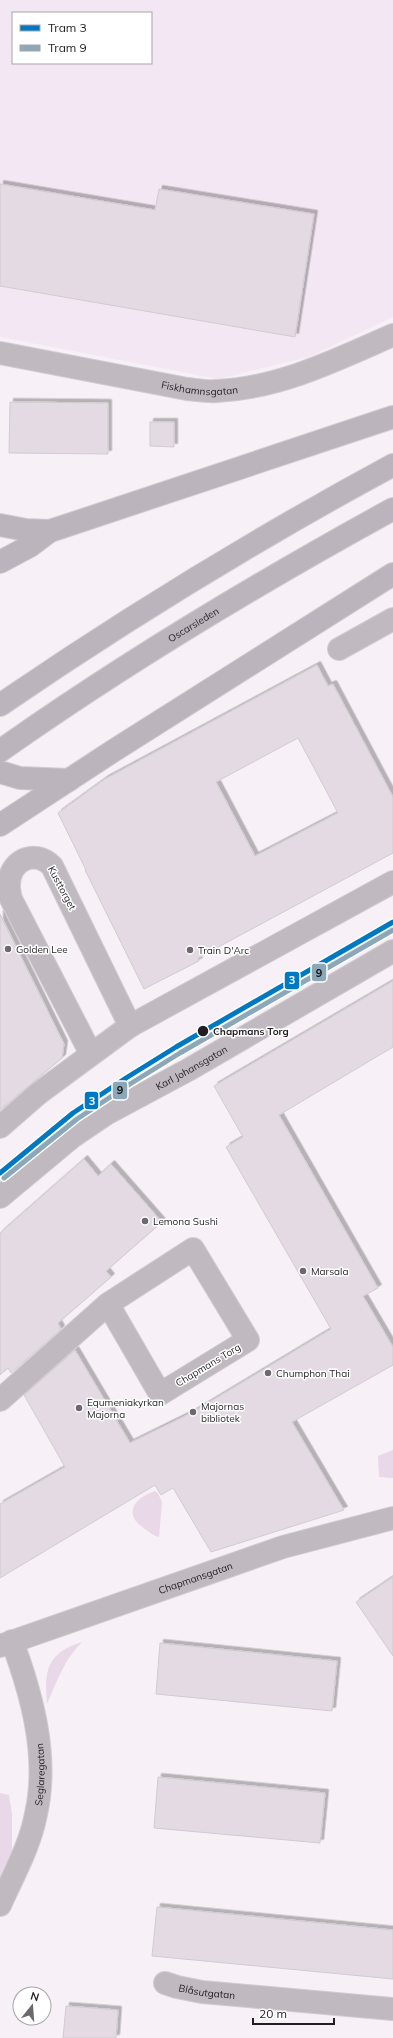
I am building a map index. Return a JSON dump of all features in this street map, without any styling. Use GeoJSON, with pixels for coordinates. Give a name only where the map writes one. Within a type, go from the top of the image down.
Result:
{"type":"FeatureCollection","features":[{"type":"Feature","properties":{"kind":"highway"},"geometry":{"type":"LineString","coordinates":[[0,525],[26,530],[50,530],[393,417]]}},
{"type":"Feature","properties":{"kind":"highway"},"geometry":{"type":"LineString","coordinates":[[0,705],[67,660],[240,552],[328,500],[393,465]]}},
{"type":"Feature","properties":{"kind":"highway","name":"Oscarsleden"},"geometry":{"type":"LineString","coordinates":[[0,751],[72,700],[146,653],[318,550],[393,509]]}},
{"type":"Feature","properties":{"kind":"highway"},"geometry":{"type":"LineString","coordinates":[[0,562],[30,546],[50,530]]}},
{"type":"Feature","properties":{"kind":"highway"},"geometry":{"type":"LineString","coordinates":[[0,825],[393,574]]}},
{"type":"Feature","properties":{"kind":"highway"},"geometry":{"type":"LineString","coordinates":[[0,772],[20,778],[69,780]]}},
{"type":"Feature","properties":{"kind":"street","name":"Fiskhamnsgatan"},"geometry":{"type":"LineString","coordinates":[[0,353],[187,389],[216,392],[277,383],[393,335]]}},
{"type":"Feature","properties":{"kind":"street"},"geometry":{"type":"LineString","coordinates":[[338,649],[393,619]]}},
{"type":"Feature","properties":{"kind":"street","name":"Kusttorget"},"geometry":{"type":"LineString","coordinates":[[91,1054],[11,899],[9,886],[10,876],[16,866],[24,859],[35,857],[45,859],[52,866],[130,1026]]}},
{"type":"Feature","properties":{"kind":"street"},"geometry":{"type":"LineString","coordinates":[[0,1128],[39,1093],[130,1026],[393,882]]}},
{"type":"Feature","properties":{"kind":"street","name":"Karl Johansgatan"},"geometry":{"type":"LineString","coordinates":[[0,1197],[72,1137],[106,1114],[188,1070],[393,951]]}},
{"type":"Feature","properties":{"kind":"street","name":"Chapmans Torg"},"geometry":{"type":"LineString","coordinates":[[0,1400],[108,1304],[192,1249],[248,1340],[160,1394],[108,1304]]}},
{"type":"Feature","properties":{"kind":"street","name":"Chapmansgatan"},"geometry":{"type":"LineString","coordinates":[[6,1643],[283,1547],[393,1518]]}},
{"type":"Feature","properties":{"kind":"street","name":"Seglaregatan"},"geometry":{"type":"LineString","coordinates":[[0,1905],[20,1861],[36,1815],[41,1778],[39,1736],[23,1670],[6,1643]]}},
{"type":"Feature","properties":{"kind":"street","name":"Blåsutgatan"},"geometry":{"type":"LineString","coordinates":[[165,1983],[202,1992],[393,2009]]}},
{"type":"Feature","properties":{"kind":"shaded area"},"geometry":{"type":"Polygon","coordinates":[[[0,0],[393,0],[393,317],[309,357],[218,379],[0,337],[0,0]]]}},
{"type":"Feature","properties":{"kind":"shaded area"},"geometry":{"type":"Polygon","coordinates":[[[393,1450],[393,1478],[379,1477],[378,1456],[393,1450]]]}},
{"type":"Feature","properties":{"kind":"shaded area"},"geometry":{"type":"Polygon","coordinates":[[[155,1491],[158,1493],[162,1502],[159,1537],[152,1534],[138,1523],[134,1518],[133,1512],[134,1507],[141,1498],[155,1491]]]}},
{"type":"Feature","properties":{"kind":"shaded area"},"geometry":{"type":"Polygon","coordinates":[[[82,1642],[66,1663],[47,1704],[46,1682],[50,1664],[61,1652],[70,1646],[82,1642]]]}},
{"type":"Feature","properties":{"kind":"shaded area"},"geometry":{"type":"Polygon","coordinates":[[[0,1793],[9,1795],[12,1814],[12,1852],[0,1877],[0,1793]]]}},
{"type":"Feature","properties":{"kind":"building"},"geometry":{"type":"Polygon","coordinates":[[[0,184],[155,210],[159,189],[314,214],[295,337],[0,286],[0,184]]]}},
{"type":"Feature","properties":{"kind":"building"},"geometry":{"type":"Polygon","coordinates":[[[10,402],[108,403],[108,454],[9,453],[10,402]]]}},
{"type":"Feature","properties":{"kind":"building"},"geometry":{"type":"Polygon","coordinates":[[[150,422],[174,422],[174,447],[150,446],[150,422]]]}},
{"type":"Feature","properties":{"kind":"building"},"geometry":{"type":"Polygon","coordinates":[[[317,665],[328,686],[333,684],[393,797],[393,853],[198,958],[199,961],[144,989],[58,813],[105,779],[317,665]],[[298,738],[216,782],[255,856],[338,813],[298,738]]]}},
{"type":"Feature","properties":{"kind":"building"},"geometry":{"type":"Polygon","coordinates":[[[0,914],[64,1044],[62,1058],[0,1110],[0,914]]]}},
{"type":"Feature","properties":{"kind":"building"},"geometry":{"type":"Polygon","coordinates":[[[393,981],[393,1047],[279,1115],[378,1288],[363,1296],[393,1347],[393,1365],[292,1422],[344,1510],[211,1552],[173,1488],[161,1495],[155,1485],[0,1578],[0,1504],[65,1467],[24,1395],[75,1350],[130,1443],[193,1412],[331,1329],[226,1147],[243,1137],[214,1086],[393,981]]]}},
{"type":"Feature","properties":{"kind":"building"},"geometry":{"type":"Polygon","coordinates":[[[84,1159],[98,1176],[111,1164],[162,1222],[106,1271],[111,1277],[58,1323],[61,1329],[11,1373],[8,1368],[0,1375],[0,1233],[84,1159]]]}},
{"type":"Feature","properties":{"kind":"building"},"geometry":{"type":"Polygon","coordinates":[[[393,1577],[393,1656],[356,1602],[393,1577]]]}},
{"type":"Feature","properties":{"kind":"building"},"geometry":{"type":"Polygon","coordinates":[[[160,1643],[337,1661],[332,1711],[156,1694],[160,1643]]]}},
{"type":"Feature","properties":{"kind":"building"},"geometry":{"type":"Polygon","coordinates":[[[158,1777],[325,1793],[320,1843],[154,1828],[158,1777]]]}},
{"type":"Feature","properties":{"kind":"building"},"geometry":{"type":"Polygon","coordinates":[[[157,1907],[393,1930],[393,1979],[152,1956],[157,1907]]]}},
{"type":"Feature","properties":{"kind":"building"},"geometry":{"type":"Polygon","coordinates":[[[66,2006],[118,2010],[116,2038],[63,2038],[66,2006]]]}},
{"type":"Feature","properties":{"kind":"tram line","name":"3"},"geometry":{"type":"LineString","coordinates":[[0,1173],[73,1113],[126,1078],[176,1047],[393,922]]}},
{"type":"Feature","properties":{"kind":"tram line","name":"9"},"geometry":{"type":"LineString","coordinates":[[4,1178],[77,1119],[130,1084],[180,1053],[393,930]]}},
{"type":"Feature","properties":{"kind":"place","name":"Golden Lee"},"geometry":{"type":"Point","coordinates":[8,949]}},
{"type":"Feature","properties":{"kind":"place","name":"Train D'Arc"},"geometry":{"type":"Point","coordinates":[190,950]}},
{"type":"Feature","properties":{"kind":"place","name":"Chapmans Torg"},"geometry":{"type":"Point","coordinates":[203,1031]}},
{"type":"Feature","properties":{"kind":"place","name":"Lemona Sushi"},"geometry":{"type":"Point","coordinates":[145,1221]}},
{"type":"Feature","properties":{"kind":"place","name":"Marsala"},"geometry":{"type":"Point","coordinates":[303,1271]}},
{"type":"Feature","properties":{"kind":"place","name":"Chumphon Thai"},"geometry":{"type":"Point","coordinates":[268,1373]}},
{"type":"Feature","properties":{"kind":"place","name":"Equmeniakyrkan Majorna"},"geometry":{"type":"Point","coordinates":[79,1408]}},
{"type":"Feature","properties":{"kind":"place","name":"Majornas bibliotek"},"geometry":{"type":"Point","coordinates":[193,1412]}}]}
